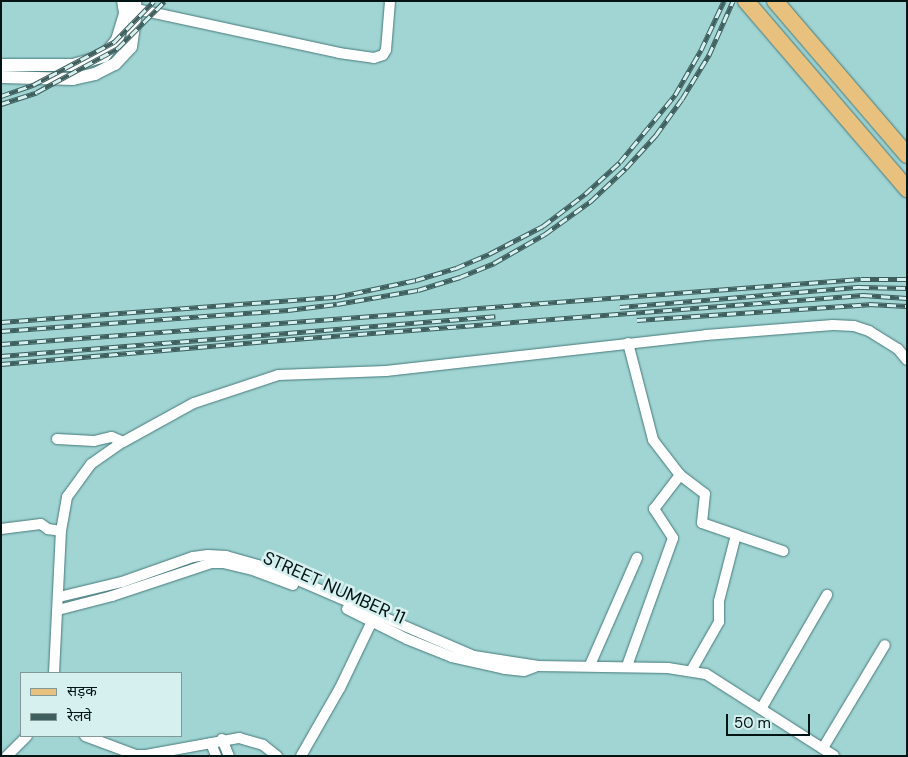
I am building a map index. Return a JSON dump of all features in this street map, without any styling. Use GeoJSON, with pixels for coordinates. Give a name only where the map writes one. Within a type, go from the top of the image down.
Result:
{"type":"FeatureCollection","features":[{"type":"Feature","properties":{"kind":"main road"},"geometry":{"type":"LineString","coordinates":[[746,1],[907,188]]}},
{"type":"Feature","properties":{"kind":"main road"},"geometry":{"type":"LineString","coordinates":[[774,1],[907,154]]}},
{"type":"Feature","properties":{"kind":"street"},"geometry":{"type":"LineString","coordinates":[[1,65],[73,65],[104,56],[117,40],[125,13],[123,1]]}},
{"type":"Feature","properties":{"kind":"street"},"geometry":{"type":"LineString","coordinates":[[1,77],[73,79],[95,74],[115,64],[131,47],[136,5],[339,53],[374,58],[383,55],[386,50],[390,1]]}},
{"type":"Feature","properties":{"kind":"street"},"geometry":{"type":"LineString","coordinates":[[54,672],[61,531],[68,497],[91,464],[123,442],[194,402],[278,375],[386,371],[735,332],[845,325],[869,331],[898,350],[907,360]]}},
{"type":"Feature","properties":{"kind":"street"},"geometry":{"type":"LineString","coordinates":[[628,343],[653,440],[680,475],[705,494],[702,523],[784,551]]}},
{"type":"Feature","properties":{"kind":"street"},"geometry":{"type":"LineString","coordinates":[[57,439],[94,441],[112,437],[123,442]]}},
{"type":"Feature","properties":{"kind":"street"},"geometry":{"type":"LineString","coordinates":[[627,666],[673,538],[654,509],[680,475]]}},
{"type":"Feature","properties":{"kind":"street"},"geometry":{"type":"LineString","coordinates":[[1,529],[41,524],[48,529],[61,531]]}},
{"type":"Feature","properties":{"kind":"street"},"geometry":{"type":"LineString","coordinates":[[691,671],[719,622],[719,601],[736,535]]}},
{"type":"Feature","properties":{"kind":"street","name":"STREET NUMBER 11"},"geometry":{"type":"LineString","coordinates":[[59,597],[122,582],[193,557],[208,555],[241,560],[272,569],[374,618]]}},
{"type":"Feature","properties":{"kind":"street"},"geometry":{"type":"LineString","coordinates":[[590,665],[637,558]]}},
{"type":"Feature","properties":{"kind":"street","name":"STREET NUMBER 11"},"geometry":{"type":"LineString","coordinates":[[58,610],[112,596],[203,564],[223,563],[250,569],[288,583],[469,654],[538,666],[627,666],[691,671],[713,678],[834,756]]}},
{"type":"Feature","properties":{"kind":"street"},"geometry":{"type":"LineString","coordinates":[[761,709],[827,595]]}},
{"type":"Feature","properties":{"kind":"street"},"geometry":{"type":"LineString","coordinates":[[301,756],[340,688],[374,618]]}},
{"type":"Feature","properties":{"kind":"street"},"geometry":{"type":"LineString","coordinates":[[822,748],[885,645]]}},
{"type":"Feature","properties":{"kind":"street"},"geometry":{"type":"LineString","coordinates":[[7,756],[26,737]]}},
{"type":"Feature","properties":{"kind":"street"},"geometry":{"type":"LineString","coordinates":[[88,737],[136,755],[146,756],[239,738],[263,745],[277,756]]}},
{"type":"Feature","properties":{"kind":"street"},"geometry":{"type":"LineString","coordinates":[[222,740],[229,756]]}},
{"type":"Feature","properties":{"kind":"street"},"geometry":{"type":"LineString","coordinates":[[211,743],[216,756]]}},
{"type":"Feature","properties":{"kind":"railway"},"geometry":{"type":"LineString","coordinates":[[1,96],[33,85],[114,42],[154,1]]}},
{"type":"Feature","properties":{"kind":"railway"},"geometry":{"type":"LineString","coordinates":[[1,104],[37,92],[118,48],[165,1]]}},
{"type":"Feature","properties":{"kind":"railway"},"geometry":{"type":"LineString","coordinates":[[1,322],[336,297],[416,280],[456,268],[489,254],[543,226],[585,194],[620,162],[675,95],[701,50],[724,1]]}},
{"type":"Feature","properties":{"kind":"railway"},"geometry":{"type":"LineString","coordinates":[[1,331],[288,310],[337,304],[418,290],[460,277],[494,263],[545,234],[591,201],[626,168],[656,135],[682,99],[709,55],[733,1]]}},
{"type":"Feature","properties":{"kind":"railway"},"geometry":{"type":"LineString","coordinates":[[1,344],[861,279],[907,279]]}},
{"type":"Feature","properties":{"kind":"railway"},"geometry":{"type":"LineString","coordinates":[[620,307],[860,287],[907,288]]}},
{"type":"Feature","properties":{"kind":"railway"},"geometry":{"type":"LineString","coordinates":[[1,364],[268,341],[863,295],[907,298]]}},
{"type":"Feature","properties":{"kind":"railway"},"geometry":{"type":"LineString","coordinates":[[637,320],[869,304],[907,306]]}},
{"type":"Feature","properties":{"kind":"railway"},"geometry":{"type":"LineString","coordinates":[[1,356],[495,316]]}}]}
